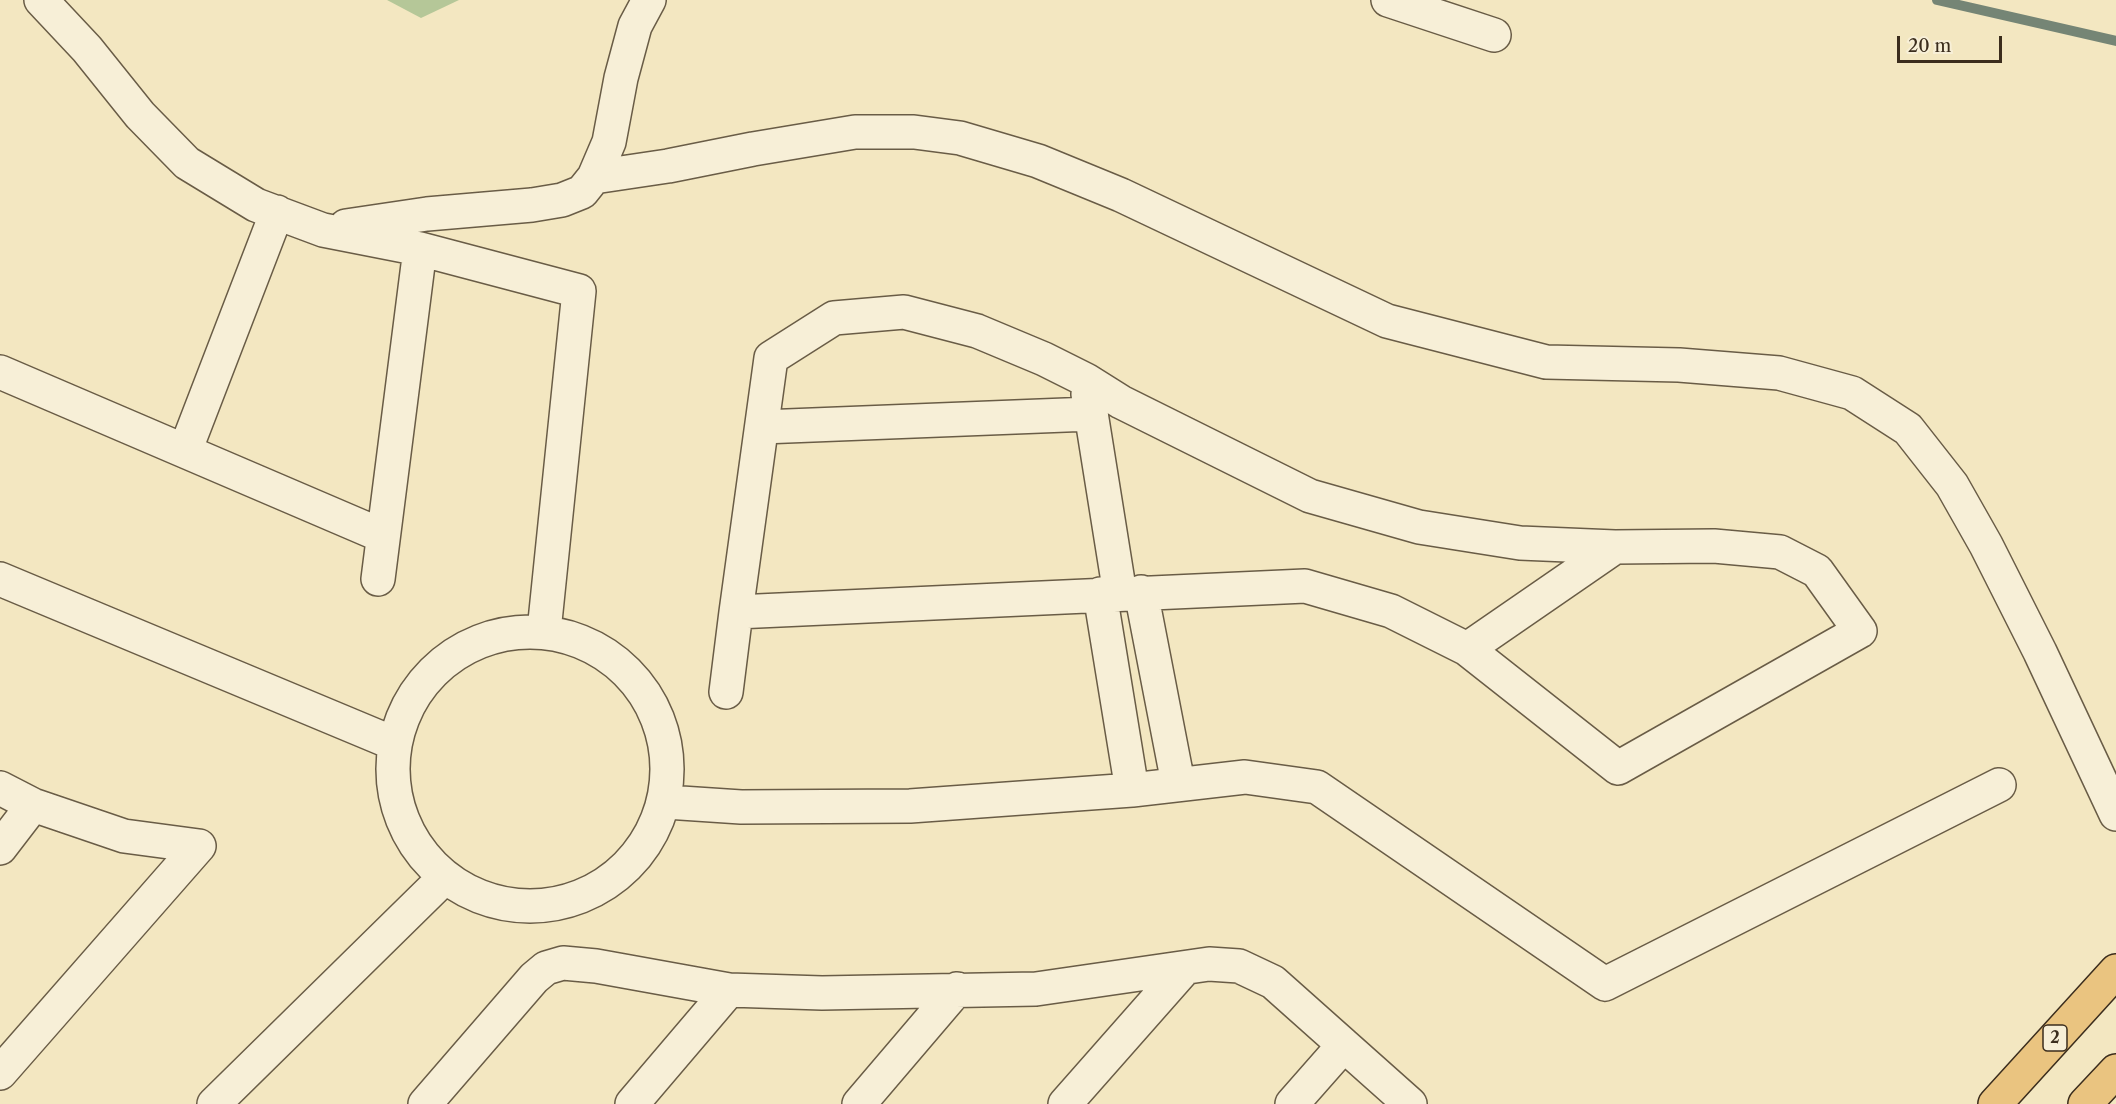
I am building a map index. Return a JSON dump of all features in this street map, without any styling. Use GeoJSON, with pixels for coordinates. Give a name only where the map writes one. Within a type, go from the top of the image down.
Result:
{"type":"FeatureCollection","features":[{"type":"Feature","properties":{"kind":"highway","name":"2"},"geometry":{"type":"LineString","coordinates":[[1995,1104],[2115,972]]}},
{"type":"Feature","properties":{"kind":"highway"},"geometry":{"type":"LineString","coordinates":[[2085,1104],[2116,1071]]}},
{"type":"Feature","properties":{"kind":"street"},"geometry":{"type":"LineString","coordinates":[[41,0],[87,49],[140,115],[188,163],[256,205],[323,230],[420,249],[579,291],[544,632]]}},
{"type":"Feature","properties":{"kind":"street"},"geometry":{"type":"LineString","coordinates":[[323,230],[427,214],[562,200],[582,192],[594,177],[609,142],[621,78],[635,26],[649,0]]}},
{"type":"Feature","properties":{"kind":"street"},"geometry":{"type":"LineString","coordinates":[[1388,0],[1494,35]]}},
{"type":"Feature","properties":{"kind":"street"},"geometry":{"type":"LineString","coordinates":[[594,177],[855,132],[914,132],[960,138],[1038,161],[1121,195],[1387,321],[1546,362],[1680,365],[1779,373],[1852,393],[1908,429],[1952,485],[1986,545],[2040,652],[2116,814]]}},
{"type":"Feature","properties":{"kind":"street"},"geometry":{"type":"LineString","coordinates":[[185,451],[277,212]]}},
{"type":"Feature","properties":{"kind":"street"},"geometry":{"type":"LineString","coordinates":[[378,579],[420,249]]}},
{"type":"Feature","properties":{"kind":"street"},"geometry":{"type":"LineString","coordinates":[[726,692],[736,612],[771,358],[834,318],[904,312],[977,331],[1086,380],[1121,402],[1310,496],[1419,527],[1520,543],[1616,547],[1714,546],[1780,552],[1817,571],[1860,631],[1618,768],[1467,649],[1391,611],[1305,586],[736,612]]}},
{"type":"Feature","properties":{"kind":"street"},"geometry":{"type":"LineString","coordinates":[[0,372],[383,536]]}},
{"type":"Feature","properties":{"kind":"street"},"geometry":{"type":"LineString","coordinates":[[1086,380],[1120,593],[1132,790]]}},
{"type":"Feature","properties":{"kind":"street"},"geometry":{"type":"LineString","coordinates":[[762,427],[1090,414]]}},
{"type":"Feature","properties":{"kind":"street"},"geometry":{"type":"LineString","coordinates":[[1467,649],[1616,547]]}},
{"type":"Feature","properties":{"kind":"street"},"geometry":{"type":"LineString","coordinates":[[0,579],[393,743]]}},
{"type":"Feature","properties":{"kind":"street"},"geometry":{"type":"LineString","coordinates":[[1120,593],[1178,783]]}},
{"type":"Feature","properties":{"kind":"street"},"geometry":{"type":"LineString","coordinates":[[544,632],[590,644],[628,671],[649,700],[656,710],[669,755],[666,802],[642,852],[602,888],[550,906],[495,903],[444,878],[411,841],[393,794],[393,743],[412,696],[447,658],[493,636],[544,632]]}},
{"type":"Feature","properties":{"kind":"street"},"geometry":{"type":"LineString","coordinates":[[666,802],[741,807],[910,806],[1132,790],[1245,777],[1317,787],[1605,984],[1999,785]]}},
{"type":"Feature","properties":{"kind":"street"},"geometry":{"type":"LineString","coordinates":[[0,788],[33,805],[124,836],[199,846],[0,1073]]}},
{"type":"Feature","properties":{"kind":"street"},"geometry":{"type":"LineString","coordinates":[[0,848],[33,805]]}},
{"type":"Feature","properties":{"kind":"street"},"geometry":{"type":"LineString","coordinates":[[214,1104],[444,878]]}},
{"type":"Feature","properties":{"kind":"street"},"geometry":{"type":"LineString","coordinates":[[425,1104],[534,978],[546,968],[563,963],[596,966],[729,990],[822,993],[957,988],[1036,989],[1209,964],[1239,966],[1273,982],[1343,1046],[1395,1099]]}},
{"type":"Feature","properties":{"kind":"street"},"geometry":{"type":"LineString","coordinates":[[1065,1104],[1184,969]]}},
{"type":"Feature","properties":{"kind":"street"},"geometry":{"type":"LineString","coordinates":[[859,1104],[957,988]]}},
{"type":"Feature","properties":{"kind":"street"},"geometry":{"type":"LineString","coordinates":[[633,1104],[729,990]]}},
{"type":"Feature","properties":{"kind":"street"},"geometry":{"type":"LineString","coordinates":[[1292,1104],[1343,1046]]}},
{"type":"Feature","properties":{"kind":"green space"},"geometry":{"type":"Polygon","coordinates":[[[387,0],[459,0],[421,18],[387,0]]]}},
{"type":"Feature","properties":{"kind":"waterway"},"geometry":{"type":"LineString","coordinates":[[1937,0],[2116,41]]}}]}
